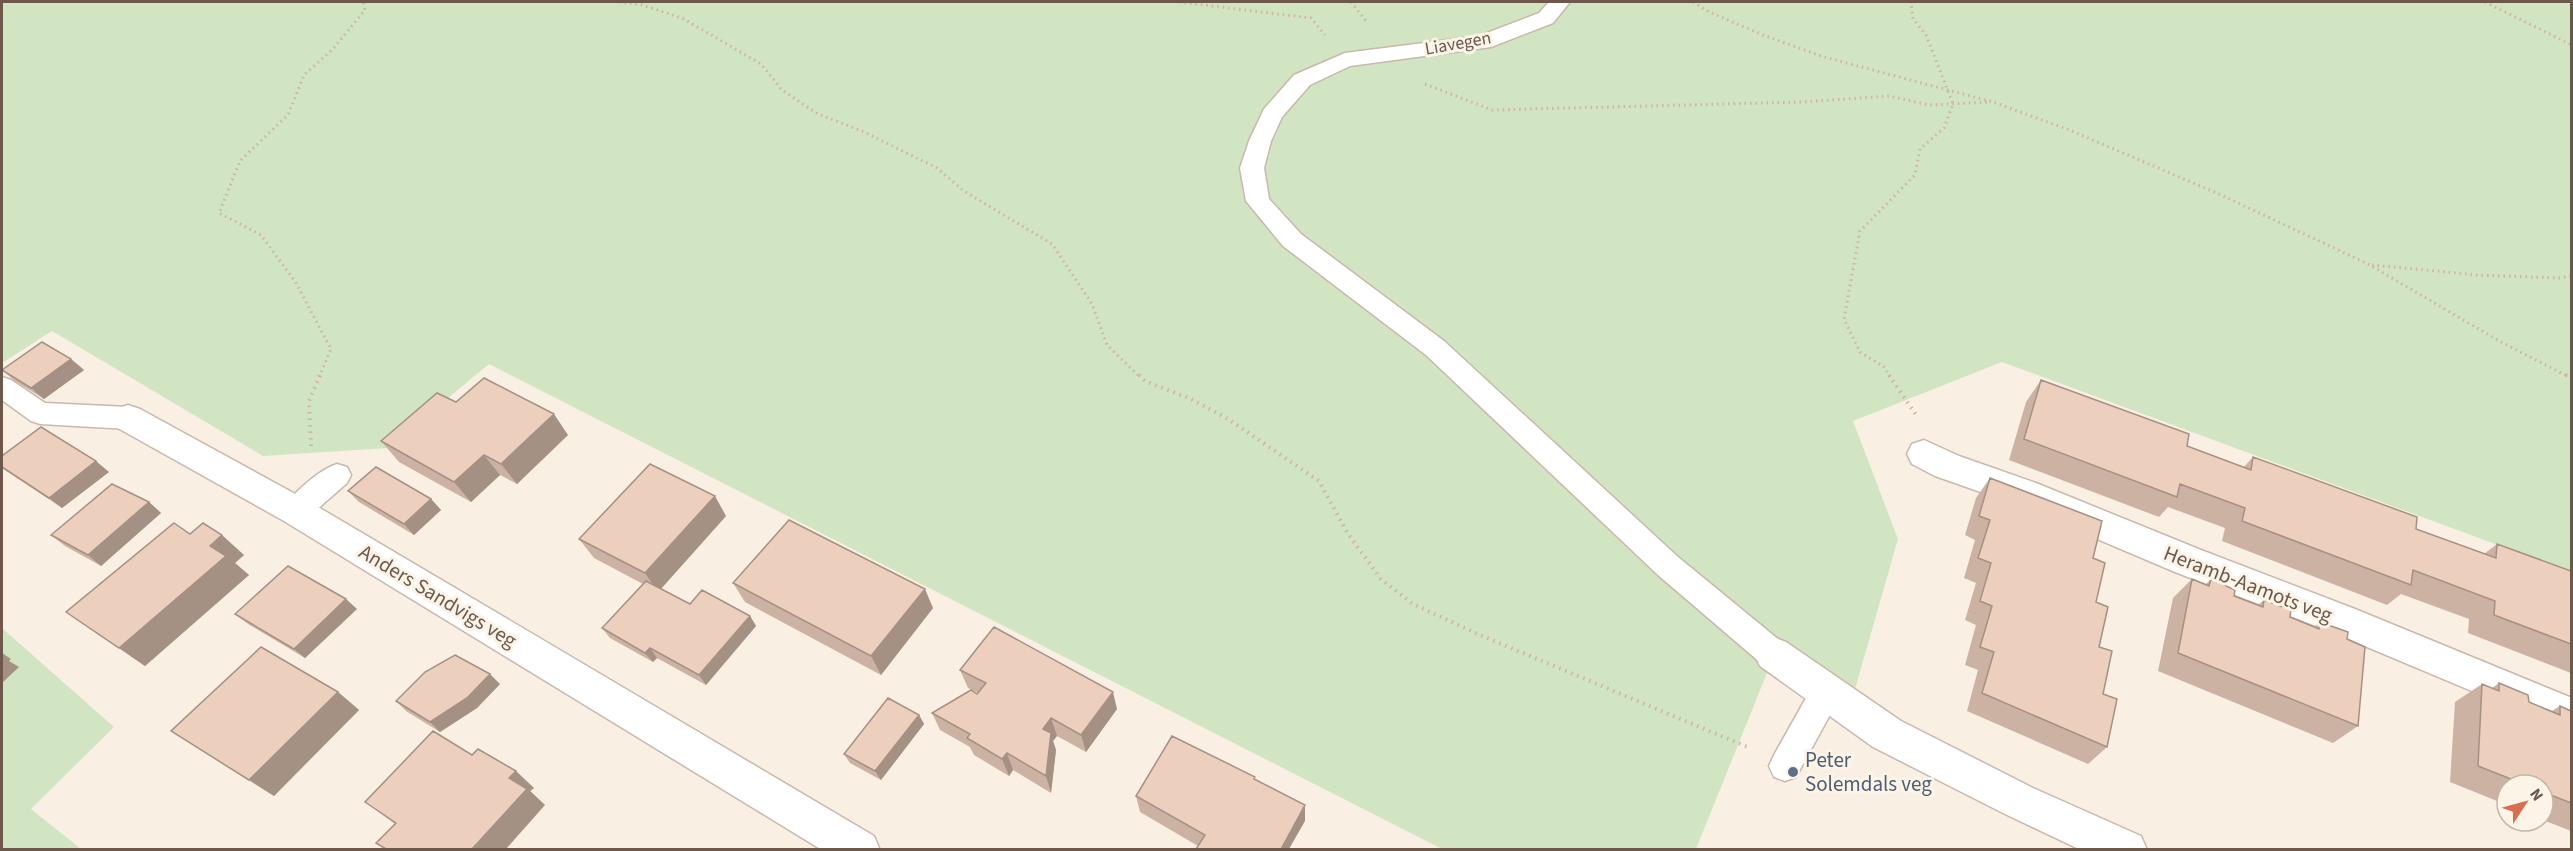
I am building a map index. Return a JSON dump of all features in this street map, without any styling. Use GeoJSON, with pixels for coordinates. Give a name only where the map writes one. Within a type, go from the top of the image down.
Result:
{"type":"FeatureCollection","features":[{"type":"Feature","properties":{"kind":"street","name":"Anders Sandvigs veg"},"geometry":{"type":"LineString","coordinates":[[128,418],[296,511],[860,849]]}},
{"type":"Feature","properties":{"kind":"street","name":"Heramb-Aamots veg"},"geometry":{"type":"LineString","coordinates":[[1924,454],[1947,466],[2024,493],[2188,561],[2342,620],[2571,716]]}},
{"type":"Feature","properties":{"kind":"street"},"geometry":{"type":"LineString","coordinates":[[1773,654],[1887,734],[2019,801],[2127,849]]}},
{"type":"Feature","properties":{"kind":"lane","name":"Liavegen"},"geometry":{"type":"LineString","coordinates":[[1560,2],[1546,18],[1483,42],[1345,60],[1302,80],[1272,114],[1260,141],[1252,168],[1258,201],[1292,240],[1435,348],[1668,566],[1773,654]]}},
{"type":"Feature","properties":{"kind":"lane","name":"Anders Sandvigs veg"},"geometry":{"type":"LineString","coordinates":[[2,387],[40,413],[128,418]]}},
{"type":"Feature","properties":{"kind":"lane"},"geometry":{"type":"LineString","coordinates":[[296,511],[337,475]]}},
{"type":"Feature","properties":{"kind":"lane"},"geometry":{"type":"LineString","coordinates":[[1785,766],[1826,692]]}},
{"type":"Feature","properties":{"kind":"path"},"geometry":{"type":"LineString","coordinates":[[337,475],[312,460],[309,400],[331,349],[296,283],[261,236],[219,213],[240,161],[288,115],[304,75],[333,49],[365,10],[363,2]]}},
{"type":"Feature","properties":{"kind":"path"},"geometry":{"type":"LineString","coordinates":[[619,2],[642,5],[682,18],[761,64],[782,90],[818,114],[864,132],[937,168],[964,191],[1052,244],[1092,303],[1107,345],[1145,381],[1191,399],[1228,419],[1319,481],[1348,534],[1381,579],[1413,604],[1480,635],[1753,749],[1785,766]]}},
{"type":"Feature","properties":{"kind":"path"},"geometry":{"type":"LineString","coordinates":[[1179,2],[1311,18],[1345,60]]}},
{"type":"Feature","properties":{"kind":"path"},"geometry":{"type":"LineString","coordinates":[[1693,2],[1763,35],[1824,57],[1993,102],[2067,129],[2219,194],[2368,264],[2501,342],[2571,378]]}},
{"type":"Feature","properties":{"kind":"path"},"geometry":{"type":"LineString","coordinates":[[1911,2],[1913,18],[1926,35],[1953,104],[1944,128],[1920,149],[1916,175],[1884,204],[1860,231],[1844,319],[1860,352],[1884,367],[1912,406],[1927,436],[1924,454]]}},
{"type":"Feature","properties":{"kind":"path"},"geometry":{"type":"LineString","coordinates":[[2485,2],[2571,45]]}},
{"type":"Feature","properties":{"kind":"path"},"geometry":{"type":"LineString","coordinates":[[1418,81],[1492,110],[1802,102],[1889,96],[1929,105],[1993,102]]}},
{"type":"Feature","properties":{"kind":"path"},"geometry":{"type":"LineString","coordinates":[[2368,264],[2478,275],[2560,278],[2571,276]]}},
{"type":"Feature","properties":{"kind":"green space"},"geometry":{"type":"Polygon","coordinates":[[[2,2],[2571,2],[2571,572],[2002,362],[1853,421],[1898,539],[1847,717],[1767,673],[1696,849],[1442,849],[489,364],[388,448],[263,456],[52,331],[2,363],[2,2]]]}},
{"type":"Feature","properties":{"kind":"green space"},"geometry":{"type":"Polygon","coordinates":[[[2,628],[114,727],[31,809],[81,849],[2,849],[2,628]]]}},
{"type":"Feature","properties":{"kind":"building"},"geometry":{"type":"Polygon","coordinates":[[[42,342],[71,359],[31,388],[2,370],[42,342]]]}},
{"type":"Feature","properties":{"kind":"building"},"geometry":{"type":"Polygon","coordinates":[[[484,378],[554,414],[501,464],[484,455],[454,482],[381,441],[437,393],[456,402],[484,378]]]}},
{"type":"Feature","properties":{"kind":"building"},"geometry":{"type":"Polygon","coordinates":[[[2041,380],[2189,434],[2187,446],[2251,470],[2253,457],[2417,517],[2416,529],[2496,558],[2497,544],[2571,571],[2571,644],[2494,615],[2495,601],[2413,570],[2411,585],[2242,521],[2245,508],[2180,484],[2177,497],[2024,439],[2041,380]]]}},
{"type":"Feature","properties":{"kind":"building"},"geometry":{"type":"Polygon","coordinates":[[[41,427],[96,461],[49,498],[2,467],[2,456],[41,427]]]}},
{"type":"Feature","properties":{"kind":"building"},"geometry":{"type":"Polygon","coordinates":[[[650,464],[715,496],[645,573],[579,539],[650,464]]]}},
{"type":"Feature","properties":{"kind":"building"},"geometry":{"type":"Polygon","coordinates":[[[376,467],[431,499],[404,524],[348,491],[376,467]]]}},
{"type":"Feature","properties":{"kind":"building"},"geometry":{"type":"Polygon","coordinates":[[[1990,478],[2102,521],[2093,558],[2105,563],[2096,602],[2108,607],[2099,647],[2112,651],[2103,694],[2117,699],[2107,747],[1982,693],[1994,652],[1980,647],[1992,606],[1980,601],[1991,563],[1978,558],[1990,520],[1979,516],[1990,478]]]}},
{"type":"Feature","properties":{"kind":"building"},"geometry":{"type":"Polygon","coordinates":[[[112,484],[149,502],[88,555],[51,535],[112,484]]]}},
{"type":"Feature","properties":{"kind":"building"},"geometry":{"type":"Polygon","coordinates":[[[789,520],[925,589],[871,656],[733,583],[789,520]]]}},
{"type":"Feature","properties":{"kind":"building"},"geometry":{"type":"Polygon","coordinates":[[[174,523],[190,534],[203,523],[222,535],[210,546],[226,556],[119,648],[66,612],[174,523]]]}},
{"type":"Feature","properties":{"kind":"building"},"geometry":{"type":"Polygon","coordinates":[[[288,566],[346,599],[294,649],[235,614],[288,566]]]}},
{"type":"Feature","properties":{"kind":"building"},"geometry":{"type":"Polygon","coordinates":[[[2192,579],[2209,586],[2211,579],[2235,590],[2234,596],[2263,607],[2264,600],[2291,610],[2290,617],[2319,629],[2320,622],[2348,632],[2347,639],[2365,647],[2358,726],[2178,653],[2192,579]]]}},
{"type":"Feature","properties":{"kind":"building"},"geometry":{"type":"Polygon","coordinates":[[[646,581],[690,604],[702,590],[750,616],[699,675],[650,648],[645,653],[602,628],[646,581]]]}},
{"type":"Feature","properties":{"kind":"building"},"geometry":{"type":"Polygon","coordinates":[[[994,627],[1113,692],[1081,735],[1051,718],[1043,729],[1051,733],[1046,776],[1007,753],[1002,759],[967,738],[970,734],[932,713],[971,690],[977,694],[986,683],[960,670],[994,627]]]}},
{"type":"Feature","properties":{"kind":"building"},"geometry":{"type":"Polygon","coordinates":[[[261,647],[338,692],[249,780],[171,731],[261,647]]]}},
{"type":"Feature","properties":{"kind":"building"},"geometry":{"type":"Polygon","coordinates":[[[455,655],[490,674],[467,698],[430,722],[396,701],[425,672],[455,655]]]}},
{"type":"Feature","properties":{"kind":"building"},"geometry":{"type":"Polygon","coordinates":[[[2499,683],[2528,695],[2529,702],[2560,715],[2560,706],[2571,711],[2571,803],[2555,797],[2555,773],[2496,773],[2478,766],[2482,684],[2499,691],[2499,683]]]}},
{"type":"Feature","properties":{"kind":"building"},"geometry":{"type":"Polygon","coordinates":[[[888,698],[919,715],[875,771],[844,754],[888,698]]]}},
{"type":"Feature","properties":{"kind":"building"},"geometry":{"type":"Polygon","coordinates":[[[433,731],[472,755],[478,749],[516,771],[509,778],[527,789],[472,849],[386,849],[376,843],[396,823],[365,802],[433,731]]]}},
{"type":"Feature","properties":{"kind":"building"},"geometry":{"type":"Polygon","coordinates":[[[1172,736],[1255,777],[1254,779],[1305,805],[1281,849],[1196,849],[1205,835],[1136,796],[1172,736]]]}},
{"type":"Feature","properties":{"kind":"place","name":"Peter Solemdals veg"},"geometry":{"type":"Point","coordinates":[1793,772]}}]}
